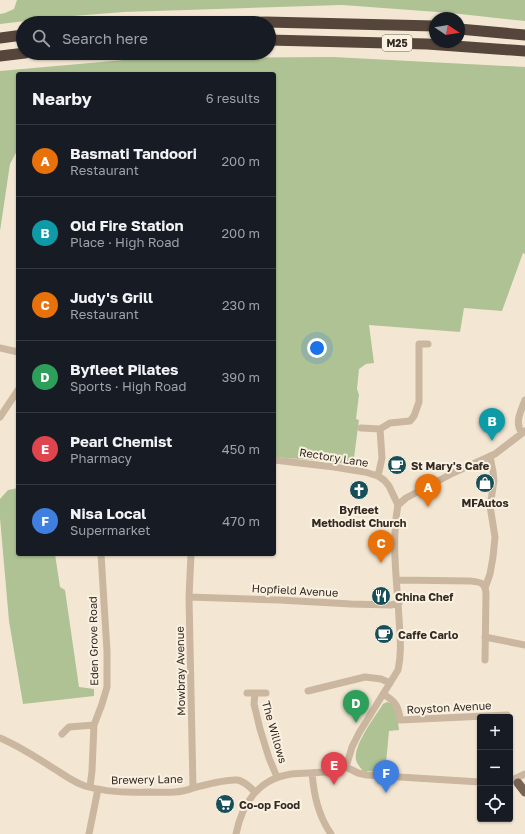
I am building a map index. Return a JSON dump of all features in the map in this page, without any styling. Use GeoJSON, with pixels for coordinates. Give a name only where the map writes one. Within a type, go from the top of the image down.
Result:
{"type":"FeatureCollection","features":[{"type":"Feature","properties":{"kind":"highway","name":"M25"},"geometry":{"type":"LineString","coordinates":[[276,22],[429,26]]}},
{"type":"Feature","properties":{"kind":"highway"},"geometry":{"type":"LineString","coordinates":[[465,29],[525,34]]}},
{"type":"Feature","properties":{"kind":"highway"},"geometry":{"type":"LineString","coordinates":[[0,38],[16,36]]}},
{"type":"Feature","properties":{"kind":"highway","name":"M25"},"geometry":{"type":"LineString","coordinates":[[276,40],[427,44],[525,51]]}},
{"type":"Feature","properties":{"kind":"highway"},"geometry":{"type":"LineString","coordinates":[[0,56],[16,54]]}},
{"type":"Feature","properties":{"kind":"main road"},"geometry":{"type":"LineString","coordinates":[[516,782],[525,792]]}},
{"type":"Feature","properties":{"kind":"street"},"geometry":{"type":"LineString","coordinates":[[361,428],[380,429],[390,423],[410,421],[414,416],[419,402],[419,344],[428,344]]}},
{"type":"Feature","properties":{"kind":"street"},"geometry":{"type":"LineString","coordinates":[[0,348],[16,352]]}},
{"type":"Feature","properties":{"kind":"street"},"geometry":{"type":"LineString","coordinates":[[0,418],[16,393]]}},
{"type":"Feature","properties":{"kind":"street"},"geometry":{"type":"LineString","coordinates":[[346,767],[359,733],[398,670],[400,662],[401,644],[396,580],[395,529],[395,519],[398,505],[406,498],[453,473],[490,456],[523,432],[518,427],[518,420],[525,400]]}},
{"type":"Feature","properties":{"kind":"street"},"geometry":{"type":"LineString","coordinates":[[378,476],[382,458],[380,429]]}},
{"type":"Feature","properties":{"kind":"street"},"geometry":{"type":"LineString","coordinates":[[485,660],[485,588],[493,557],[495,537],[490,506],[494,481],[490,456]]}},
{"type":"Feature","properties":{"kind":"street","name":"Rectory Lane"},"geometry":{"type":"LineString","coordinates":[[276,460],[334,466],[378,476],[389,486],[398,505]]}},
{"type":"Feature","properties":{"kind":"street","name":"Eden Grove Road"},"geometry":{"type":"LineString","coordinates":[[90,787],[94,725],[107,687],[107,651],[101,556]]}},
{"type":"Feature","properties":{"kind":"street","name":"Mowbray Avenue"},"geometry":{"type":"LineString","coordinates":[[191,556],[189,597],[193,788]]}},
{"type":"Feature","properties":{"kind":"street"},"geometry":{"type":"LineString","coordinates":[[396,580],[478,582],[482,583],[485,588]]}},
{"type":"Feature","properties":{"kind":"street","name":"Hopfield Avenue"},"geometry":{"type":"LineString","coordinates":[[189,597],[350,604],[391,605],[398,603]]}},
{"type":"Feature","properties":{"kind":"street"},"geometry":{"type":"LineString","coordinates":[[485,637],[525,645]]}},
{"type":"Feature","properties":{"kind":"street"},"geometry":{"type":"LineString","coordinates":[[308,690],[319,692],[365,677],[381,679],[390,683]]}},
{"type":"Feature","properties":{"kind":"street","name":"The Willows"},"geometry":{"type":"LineString","coordinates":[[266,693],[251,693],[260,729],[277,777]]}},
{"type":"Feature","properties":{"kind":"street","name":"Royston Avenue"},"geometry":{"type":"LineString","coordinates":[[383,694],[392,699],[397,706],[400,720],[477,716]]}},
{"type":"Feature","properties":{"kind":"street"},"geometry":{"type":"LineString","coordinates":[[62,734],[69,728],[94,725]]}},
{"type":"Feature","properties":{"kind":"street","name":"Brewery Lane"},"geometry":{"type":"LineString","coordinates":[[0,738],[17,746],[70,779],[84,786],[98,789],[133,793],[172,792],[189,790],[229,780],[237,780],[255,792]]}},
{"type":"Feature","properties":{"kind":"street"},"geometry":{"type":"LineString","coordinates":[[236,834],[247,802],[255,792],[277,777],[290,774],[329,772],[346,767],[358,773],[367,775],[477,782]]}},
{"type":"Feature","properties":{"kind":"street"},"geometry":{"type":"LineString","coordinates":[[312,773],[317,806],[331,834]]}},
{"type":"Feature","properties":{"kind":"street"},"geometry":{"type":"LineString","coordinates":[[516,782],[525,774]]}},
{"type":"Feature","properties":{"kind":"street"},"geometry":{"type":"LineString","coordinates":[[89,834],[98,789]]}},
{"type":"Feature","properties":{"kind":"green space"},"geometry":{"type":"Polygon","coordinates":[[[17,0],[525,0],[525,21],[465,15],[465,12],[437,12],[342,5],[124,12],[73,16],[16,16],[16,22],[0,24],[0,14],[14,9],[17,0]]]}},
{"type":"Feature","properties":{"kind":"green space"},"geometry":{"type":"Polygon","coordinates":[[[276,57],[333,57],[525,67],[525,254],[523,253],[502,311],[464,308],[460,332],[369,325],[374,363],[366,364],[359,369],[357,389],[359,395],[356,419],[359,420],[353,465],[276,457],[276,72],[16,72],[16,153],[10,164],[0,231],[0,71],[124,60],[276,60],[276,57]]]}},
{"type":"Feature","properties":{"kind":"green space"},"geometry":{"type":"Polygon","coordinates":[[[16,488],[16,556],[55,556],[60,587],[65,590],[79,687],[94,689],[94,696],[23,704],[9,621],[0,518],[0,499],[8,490],[16,488]]]}},
{"type":"Feature","properties":{"kind":"green space"},"geometry":{"type":"Polygon","coordinates":[[[387,702],[391,703],[395,710],[399,726],[399,730],[389,731],[386,763],[396,764],[395,772],[363,771],[356,760],[358,747],[370,723],[383,704],[387,702]]]}},
{"type":"Feature","properties":{"kind":"place","name":"Old Fire Station"},"geometry":{"type":"Point","coordinates":[492,441]}},
{"type":"Feature","properties":{"kind":"place","name":"St Mary's Cafe"},"geometry":{"type":"Point","coordinates":[397,465]}},
{"type":"Feature","properties":{"kind":"place","name":"MFAutos"},"geometry":{"type":"Point","coordinates":[485,483]}},
{"type":"Feature","properties":{"kind":"place","name":"Byfleet Methodist Church"},"geometry":{"type":"Point","coordinates":[359,490]}},
{"type":"Feature","properties":{"kind":"place","name":"Basmati Tandoori"},"geometry":{"type":"Point","coordinates":[428,507]}},
{"type":"Feature","properties":{"kind":"place","name":"Judy's Grill"},"geometry":{"type":"Point","coordinates":[381,563]}},
{"type":"Feature","properties":{"kind":"place","name":"China Chef"},"geometry":{"type":"Point","coordinates":[381,596]}},
{"type":"Feature","properties":{"kind":"place","name":"Caffe Carlo"},"geometry":{"type":"Point","coordinates":[384,634]}},
{"type":"Feature","properties":{"kind":"place","name":"Byfleet Pilates"},"geometry":{"type":"Point","coordinates":[356,723]}},
{"type":"Feature","properties":{"kind":"place","name":"Pearl Chemist"},"geometry":{"type":"Point","coordinates":[334,785]}},
{"type":"Feature","properties":{"kind":"place","name":"Nisa Local"},"geometry":{"type":"Point","coordinates":[386,793]}},
{"type":"Feature","properties":{"kind":"place","name":"Co-op Food"},"geometry":{"type":"Point","coordinates":[225,804]}}]}
